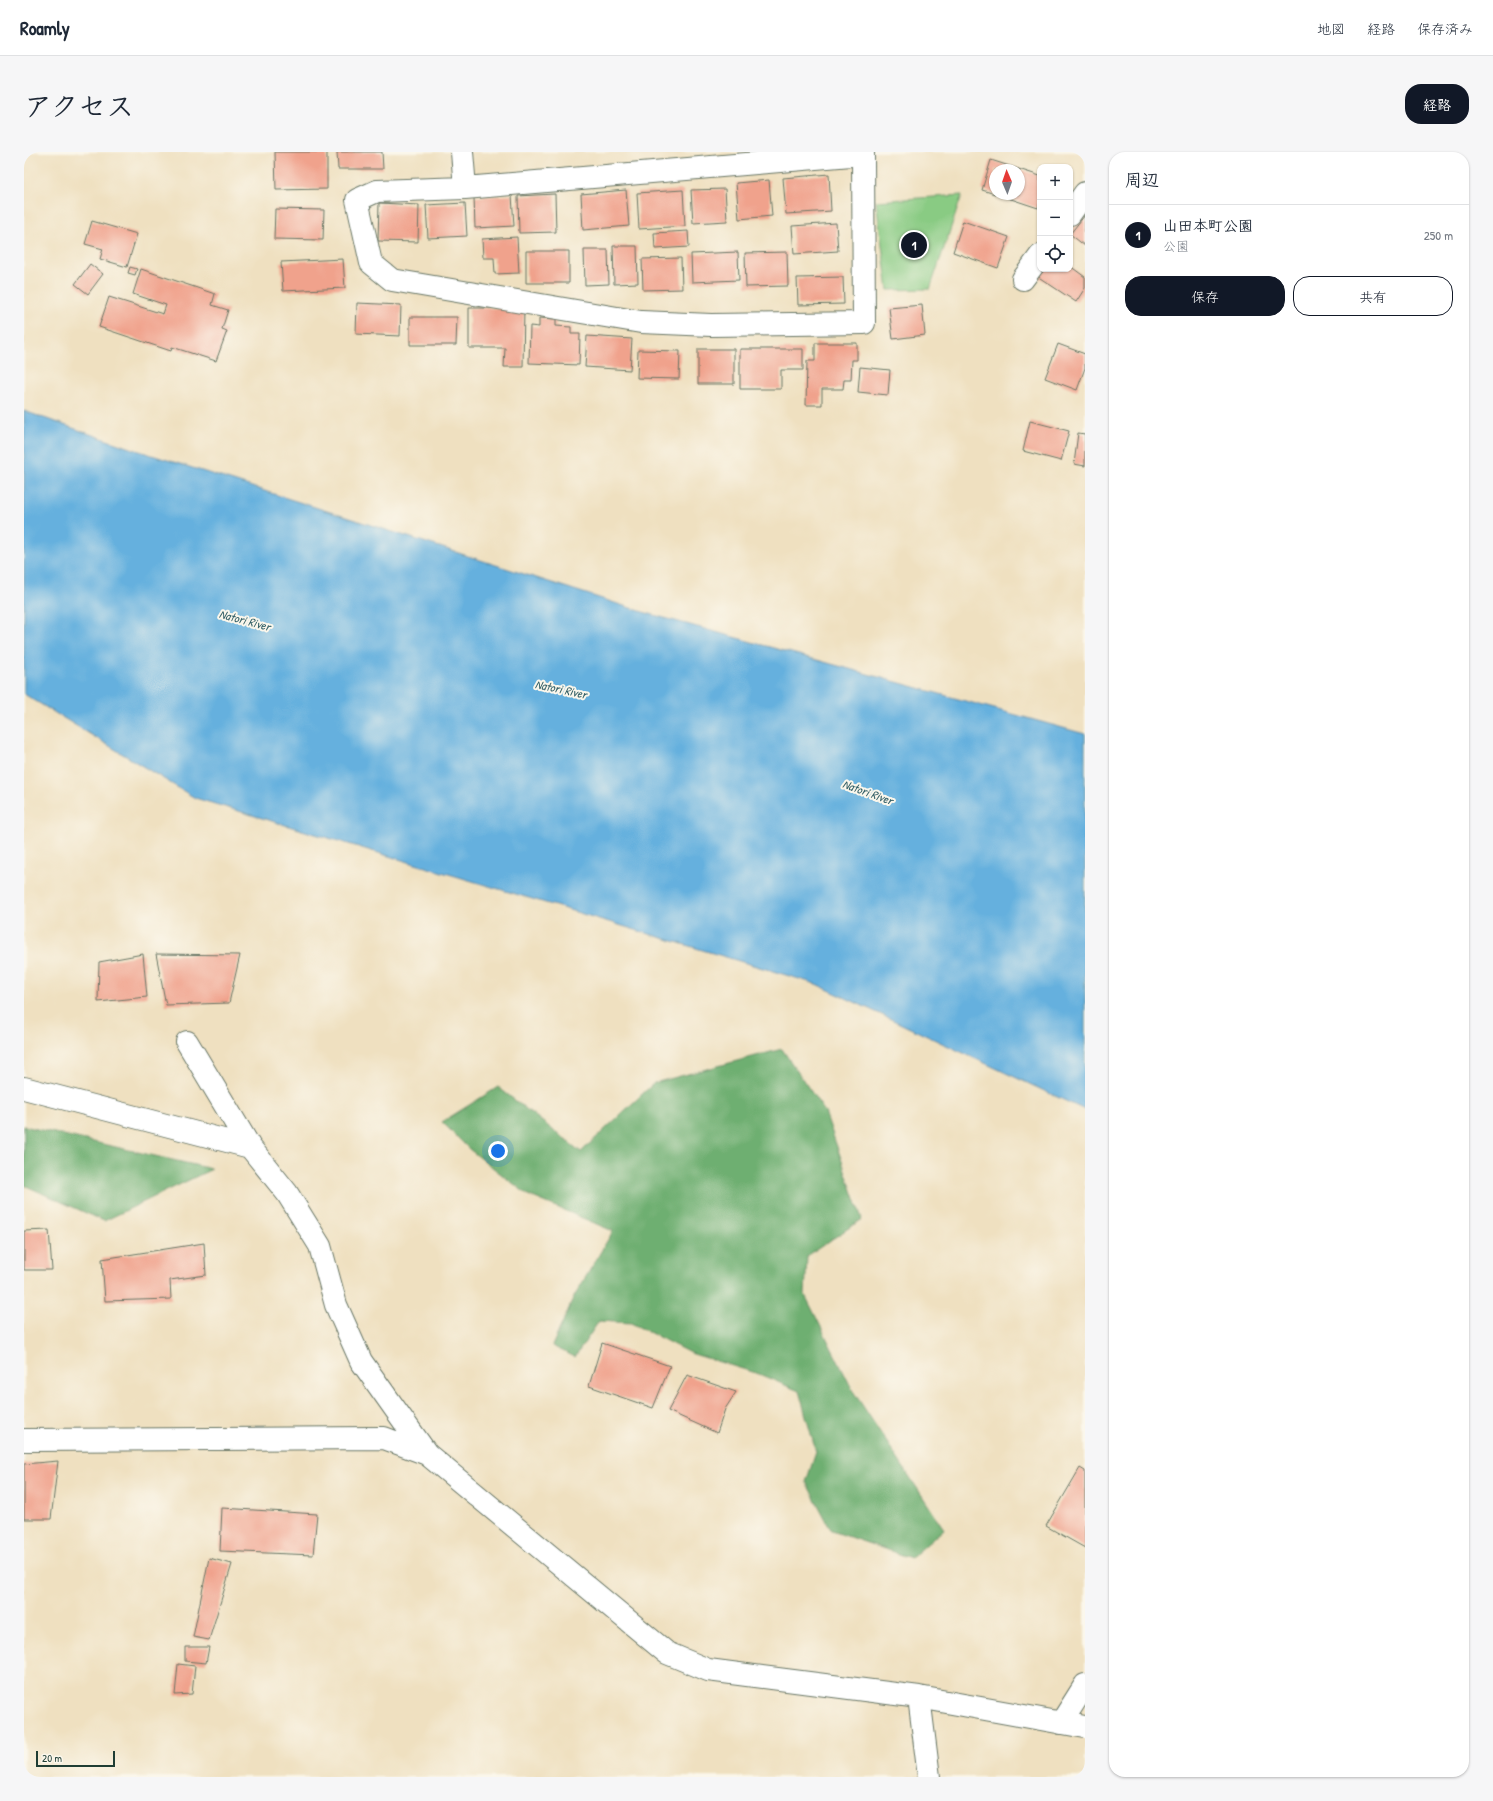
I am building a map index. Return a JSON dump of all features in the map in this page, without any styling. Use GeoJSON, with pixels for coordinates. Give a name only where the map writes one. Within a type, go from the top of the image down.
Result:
{"type":"FeatureCollection","features":[{"type":"Feature","properties":{"kind":"street"},"geometry":{"type":"LineString","coordinates":[[462,152],[465,188]]}},
{"type":"Feature","properties":{"kind":"street"},"geometry":{"type":"LineString","coordinates":[[863,153],[864,323],[711,325],[642,322],[392,280],[371,263],[358,200],[377,191],[465,188],[863,153]]}},
{"type":"Feature","properties":{"kind":"street"},"geometry":{"type":"LineString","coordinates":[[1073,210],[1085,193]]}},
{"type":"Feature","properties":{"kind":"street"},"geometry":{"type":"LineString","coordinates":[[1023,279],[1037,260]]}},
{"type":"Feature","properties":{"kind":"street"},"geometry":{"type":"LineString","coordinates":[[187,1042],[250,1147],[287,1193],[320,1246],[336,1305],[361,1361],[427,1454],[668,1653],[708,1670],[919,1698],[1085,1727]]}},
{"type":"Feature","properties":{"kind":"street"},"geometry":{"type":"LineString","coordinates":[[24,1088],[250,1147]]}},
{"type":"Feature","properties":{"kind":"street"},"geometry":{"type":"LineString","coordinates":[[24,1440],[384,1438],[427,1454]]}},
{"type":"Feature","properties":{"kind":"street"},"geometry":{"type":"LineString","coordinates":[[1061,1723],[1085,1685]]}},
{"type":"Feature","properties":{"kind":"street"},"geometry":{"type":"LineString","coordinates":[[919,1698],[929,1777]]}},
{"type":"Feature","properties":{"kind":"green space"},"geometry":{"type":"Polygon","coordinates":[[[962,195],[930,289],[888,290],[876,201],[962,195]]]}},
{"type":"Feature","properties":{"kind":"green space"},"geometry":{"type":"Polygon","coordinates":[[[782,1049],[825,1112],[862,1219],[807,1256],[805,1295],[853,1391],[944,1529],[911,1558],[832,1531],[806,1482],[816,1452],[799,1391],[759,1374],[690,1353],[631,1323],[599,1321],[575,1357],[552,1346],[574,1297],[613,1231],[528,1195],[469,1149],[442,1122],[498,1087],[581,1152],[654,1083],[782,1049]]]}},
{"type":"Feature","properties":{"kind":"green space"},"geometry":{"type":"Polygon","coordinates":[[[24,1126],[212,1169],[104,1221],[24,1185],[24,1126]]]}},
{"type":"Feature","properties":{"kind":"water","name":"Natori River"},"geometry":{"type":"Polygon","coordinates":[[[24,411],[130,448],[643,612],[1085,734],[1085,1110],[816,984],[195,798],[24,694],[24,411]]]}},
{"type":"Feature","properties":{"kind":"building"},"geometry":{"type":"Polygon","coordinates":[[[275,152],[327,152],[327,189],[276,190],[275,152]]]}},
{"type":"Feature","properties":{"kind":"building"},"geometry":{"type":"Polygon","coordinates":[[[337,152],[382,152],[383,169],[338,169],[337,152]]]}},
{"type":"Feature","properties":{"kind":"building"},"geometry":{"type":"Polygon","coordinates":[[[991,160],[1003,164],[990,164],[991,160]]]}},
{"type":"Feature","properties":{"kind":"building"},"geometry":{"type":"Polygon","coordinates":[[[989,167],[989,192],[982,190],[989,167]]]}},
{"type":"Feature","properties":{"kind":"building"},"geometry":{"type":"Polygon","coordinates":[[[1025,171],[1037,175],[1037,208],[1014,200],[1025,200],[1025,171]]]}},
{"type":"Feature","properties":{"kind":"building"},"geometry":{"type":"Polygon","coordinates":[[[829,174],[831,211],[786,214],[783,178],[829,174]]]}},
{"type":"Feature","properties":{"kind":"building"},"geometry":{"type":"Polygon","coordinates":[[[769,180],[772,216],[739,219],[736,183],[769,180]]]}},
{"type":"Feature","properties":{"kind":"building"},"geometry":{"type":"Polygon","coordinates":[[[725,189],[727,221],[693,223],[691,190],[725,189]]]}},
{"type":"Feature","properties":{"kind":"building"},"geometry":{"type":"Polygon","coordinates":[[[626,190],[629,226],[583,230],[581,194],[626,190]]]}},
{"type":"Feature","properties":{"kind":"building"},"geometry":{"type":"Polygon","coordinates":[[[683,190],[685,226],[639,229],[637,193],[683,190]]]}},
{"type":"Feature","properties":{"kind":"building"},"geometry":{"type":"Polygon","coordinates":[[[555,194],[556,232],[519,233],[518,196],[555,194]]]}},
{"type":"Feature","properties":{"kind":"building"},"geometry":{"type":"Polygon","coordinates":[[[512,195],[514,226],[475,228],[474,197],[512,195]]]}},
{"type":"Feature","properties":{"kind":"building"},"geometry":{"type":"Polygon","coordinates":[[[379,203],[419,205],[418,242],[378,241],[379,203]]]}},
{"type":"Feature","properties":{"kind":"building"},"geometry":{"type":"Polygon","coordinates":[[[465,203],[467,236],[428,238],[426,205],[465,203]]]}},
{"type":"Feature","properties":{"kind":"building"},"geometry":{"type":"Polygon","coordinates":[[[275,209],[324,210],[323,240],[274,239],[275,209]]]}},
{"type":"Feature","properties":{"kind":"building"},"geometry":{"type":"Polygon","coordinates":[[[1085,215],[1085,246],[1073,236],[1073,230],[1085,215]]]}},
{"type":"Feature","properties":{"kind":"building"},"geometry":{"type":"Polygon","coordinates":[[[92,221],[137,234],[127,267],[100,259],[103,249],[85,244],[92,221]]]}},
{"type":"Feature","properties":{"kind":"building"},"geometry":{"type":"Polygon","coordinates":[[[963,221],[1009,237],[998,268],[953,252],[963,221]]]}},
{"type":"Feature","properties":{"kind":"building"},"geometry":{"type":"Polygon","coordinates":[[[836,223],[838,251],[794,254],[792,226],[836,223]]]}},
{"type":"Feature","properties":{"kind":"building"},"geometry":{"type":"Polygon","coordinates":[[[688,231],[689,247],[655,249],[654,233],[688,231]]]}},
{"type":"Feature","properties":{"kind":"building"},"geometry":{"type":"Polygon","coordinates":[[[517,237],[519,273],[495,274],[494,258],[483,258],[482,239],[517,237]]]}},
{"type":"Feature","properties":{"kind":"building"},"geometry":{"type":"Polygon","coordinates":[[[613,246],[637,246],[638,283],[614,284],[613,246]]]}},
{"type":"Feature","properties":{"kind":"building"},"geometry":{"type":"Polygon","coordinates":[[[584,250],[608,250],[609,284],[585,285],[584,250]]]}},
{"type":"Feature","properties":{"kind":"building"},"geometry":{"type":"Polygon","coordinates":[[[526,251],[569,251],[569,283],[526,283],[526,251]]]}},
{"type":"Feature","properties":{"kind":"building"},"geometry":{"type":"Polygon","coordinates":[[[738,252],[739,280],[692,282],[691,254],[738,252]]]}},
{"type":"Feature","properties":{"kind":"building"},"geometry":{"type":"Polygon","coordinates":[[[787,252],[788,286],[746,287],[745,253],[787,252]]]}},
{"type":"Feature","properties":{"kind":"building"},"geometry":{"type":"Polygon","coordinates":[[[681,258],[682,289],[643,290],[642,259],[681,258]]]}},
{"type":"Feature","properties":{"kind":"building"},"geometry":{"type":"Polygon","coordinates":[[[343,259],[345,288],[283,291],[281,262],[343,259]]]}},
{"type":"Feature","properties":{"kind":"building"},"geometry":{"type":"Polygon","coordinates":[[[90,264],[103,274],[88,294],[75,284],[90,264]]]}},
{"type":"Feature","properties":{"kind":"building"},"geometry":{"type":"Polygon","coordinates":[[[130,267],[137,269],[135,275],[128,273],[130,267]]]}},
{"type":"Feature","properties":{"kind":"building"},"geometry":{"type":"Polygon","coordinates":[[[1073,268],[1085,277],[1085,288],[1076,302],[1037,276],[1039,272],[1073,272],[1073,268]]]}},
{"type":"Feature","properties":{"kind":"building"},"geometry":{"type":"Polygon","coordinates":[[[141,269],[215,294],[212,305],[228,310],[222,329],[227,331],[216,361],[172,347],[171,351],[99,327],[109,297],[163,314],[166,305],[133,294],[141,269]]]}},
{"type":"Feature","properties":{"kind":"building"},"geometry":{"type":"Polygon","coordinates":[[[843,277],[844,304],[798,305],[797,278],[843,277]]]}},
{"type":"Feature","properties":{"kind":"building"},"geometry":{"type":"Polygon","coordinates":[[[357,303],[401,305],[400,336],[356,334],[357,303]]]}},
{"type":"Feature","properties":{"kind":"building"},"geometry":{"type":"Polygon","coordinates":[[[922,305],[925,335],[893,339],[889,308],[922,305]]]}},
{"type":"Feature","properties":{"kind":"building"},"geometry":{"type":"Polygon","coordinates":[[[469,308],[524,308],[523,367],[504,367],[505,348],[469,348],[469,308]]]}},
{"type":"Feature","properties":{"kind":"building"},"geometry":{"type":"Polygon","coordinates":[[[410,317],[457,317],[456,345],[410,345],[410,317]]]}},
{"type":"Feature","properties":{"kind":"building"},"geometry":{"type":"Polygon","coordinates":[[[539,318],[556,319],[556,326],[571,327],[571,334],[580,334],[579,365],[529,363],[530,326],[539,327],[539,318]]]}},
{"type":"Feature","properties":{"kind":"building"},"geometry":{"type":"Polygon","coordinates":[[[587,336],[632,339],[630,370],[585,367],[587,336]]]}},
{"type":"Feature","properties":{"kind":"building"},"geometry":{"type":"Polygon","coordinates":[[[815,343],[857,343],[857,360],[852,360],[851,380],[844,380],[843,389],[822,389],[822,405],[806,405],[807,361],[815,361],[815,343]]]}},
{"type":"Feature","properties":{"kind":"building"},"geometry":{"type":"Polygon","coordinates":[[[1058,344],[1085,354],[1085,368],[1077,390],[1045,378],[1058,344]]]}},
{"type":"Feature","properties":{"kind":"building"},"geometry":{"type":"Polygon","coordinates":[[[698,349],[734,349],[734,384],[698,384],[698,349]]]}},
{"type":"Feature","properties":{"kind":"building"},"geometry":{"type":"Polygon","coordinates":[[[740,349],[803,349],[803,370],[781,370],[781,389],[740,389],[740,349]]]}},
{"type":"Feature","properties":{"kind":"building"},"geometry":{"type":"Polygon","coordinates":[[[638,350],[680,351],[679,379],[637,378],[638,350]]]}},
{"type":"Feature","properties":{"kind":"building"},"geometry":{"type":"Polygon","coordinates":[[[860,367],[890,370],[888,395],[858,392],[860,367]]]}},
{"type":"Feature","properties":{"kind":"building"},"geometry":{"type":"Polygon","coordinates":[[[1030,421],[1069,431],[1061,461],[1023,451],[1030,421]]]}},
{"type":"Feature","properties":{"kind":"building"},"geometry":{"type":"Polygon","coordinates":[[[1078,433],[1085,434],[1085,466],[1074,464],[1078,433]]]}},
{"type":"Feature","properties":{"kind":"building"},"geometry":{"type":"Polygon","coordinates":[[[143,954],[147,997],[98,1002],[99,962],[143,954]]]}},
{"type":"Feature","properties":{"kind":"building"},"geometry":{"type":"Polygon","coordinates":[[[156,954],[240,955],[229,1003],[166,1005],[156,954]]]}},
{"type":"Feature","properties":{"kind":"building"},"geometry":{"type":"Polygon","coordinates":[[[49,1230],[52,1270],[24,1270],[24,1231],[49,1230]]]}},
{"type":"Feature","properties":{"kind":"building"},"geometry":{"type":"Polygon","coordinates":[[[204,1243],[206,1275],[170,1280],[171,1299],[105,1301],[102,1259],[204,1243]]]}},
{"type":"Feature","properties":{"kind":"building"},"geometry":{"type":"Polygon","coordinates":[[[602,1343],[670,1366],[653,1408],[589,1386],[602,1343]]]}},
{"type":"Feature","properties":{"kind":"building"},"geometry":{"type":"Polygon","coordinates":[[[687,1375],[736,1392],[725,1409],[717,1433],[668,1411],[687,1375]]]}},
{"type":"Feature","properties":{"kind":"building"},"geometry":{"type":"Polygon","coordinates":[[[58,1461],[51,1519],[24,1519],[24,1464],[58,1461]]]}},
{"type":"Feature","properties":{"kind":"building"},"geometry":{"type":"Polygon","coordinates":[[[1080,1468],[1085,1471],[1085,1548],[1046,1526],[1080,1468]]]}},
{"type":"Feature","properties":{"kind":"building"},"geometry":{"type":"Polygon","coordinates":[[[222,1508],[317,1514],[313,1555],[220,1551],[222,1508]]]}},
{"type":"Feature","properties":{"kind":"building"},"geometry":{"type":"Polygon","coordinates":[[[209,1558],[232,1564],[209,1640],[193,1637],[209,1558]]]}},
{"type":"Feature","properties":{"kind":"building"},"geometry":{"type":"Polygon","coordinates":[[[185,1647],[209,1647],[206,1663],[185,1661],[185,1647]]]}},
{"type":"Feature","properties":{"kind":"building"},"geometry":{"type":"Polygon","coordinates":[[[178,1664],[195,1666],[192,1694],[175,1695],[178,1664]]]}},
{"type":"Feature","properties":{"kind":"place","name":"山田本町公園"},"geometry":{"type":"Point","coordinates":[914,245]}}]}
